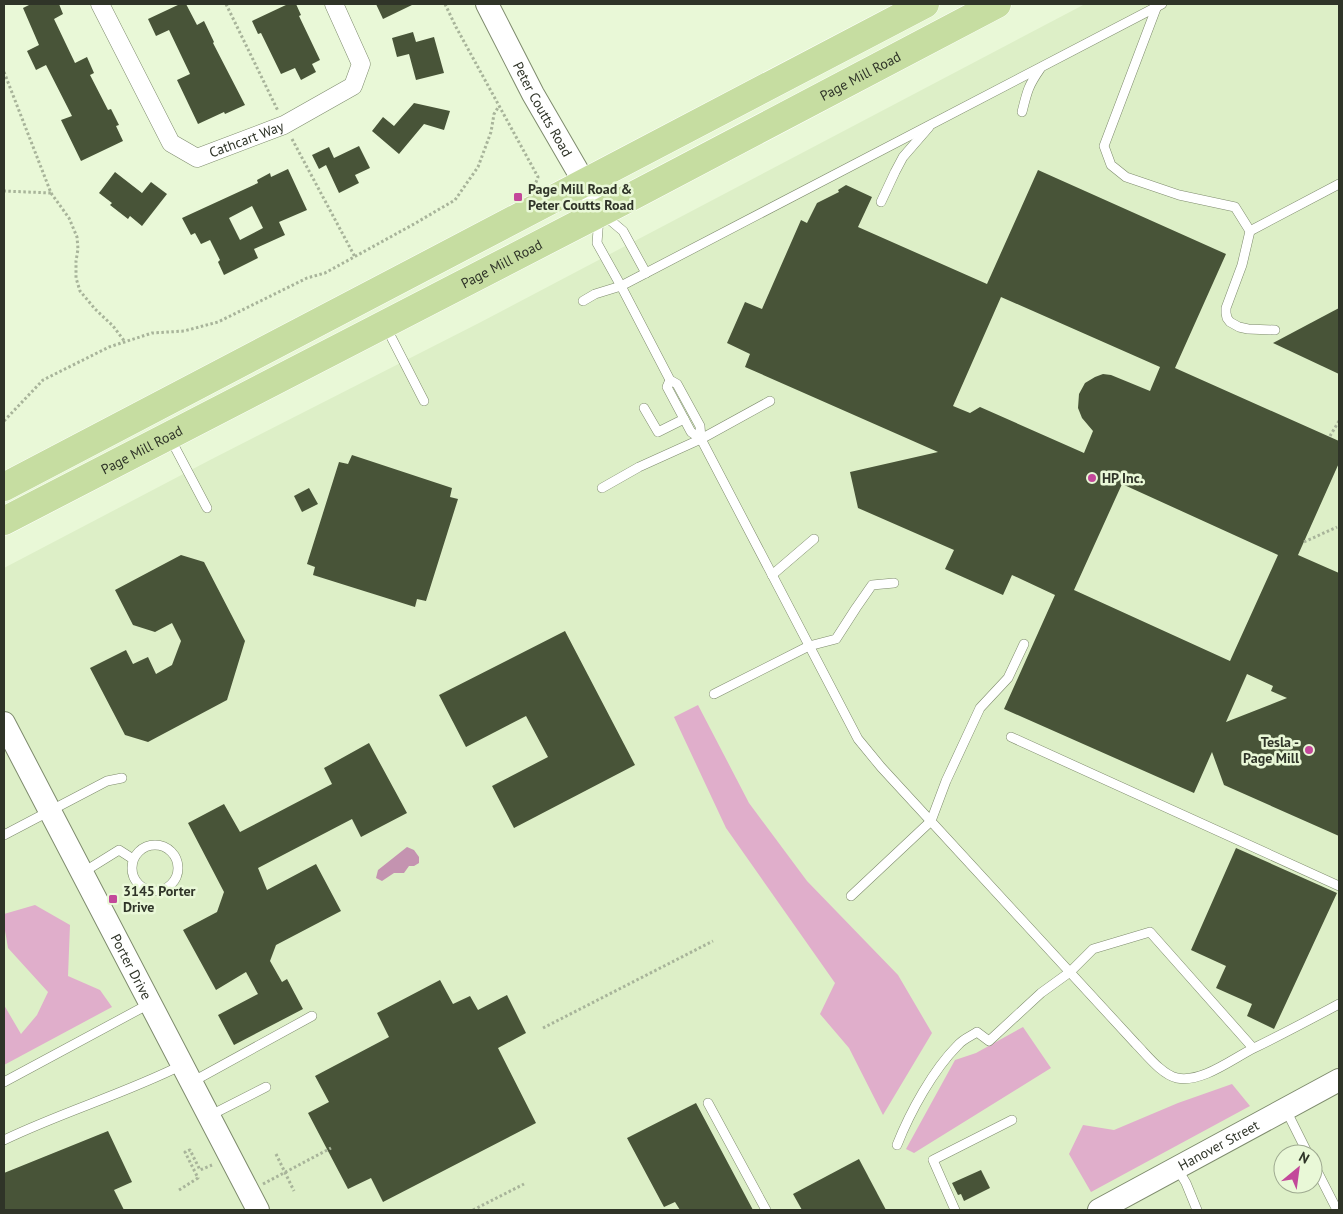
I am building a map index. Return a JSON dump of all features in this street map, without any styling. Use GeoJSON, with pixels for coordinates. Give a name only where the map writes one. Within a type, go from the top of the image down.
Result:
{"type":"FeatureCollection","features":[{"type":"Feature","properties":{"kind":"main road"},"geometry":{"type":"LineString","coordinates":[[4,487],[925,4]]}},
{"type":"Feature","properties":{"kind":"main road","name":"Page Mill Road"},"geometry":{"type":"LineString","coordinates":[[4,521],[997,4]]}},
{"type":"Feature","properties":{"kind":"street","name":"Cathcart Way"},"geometry":{"type":"LineString","coordinates":[[100,4],[171,143],[198,158],[284,125],[353,86],[361,64],[334,4]]}},
{"type":"Feature","properties":{"kind":"street","name":"Peter Coutts Road"},"geometry":{"type":"LineString","coordinates":[[487,4],[533,94],[600,212]]}},
{"type":"Feature","properties":{"kind":"street","name":"Porter Drive"},"geometry":{"type":"LineString","coordinates":[[4,723],[258,1210]]}},
{"type":"Feature","properties":{"kind":"street","name":"Hanover Street"},"geometry":{"type":"LineString","coordinates":[[1099,1210],[1339,1080]]}},
{"type":"Feature","properties":{"kind":"lane"},"geometry":{"type":"LineString","coordinates":[[583,301],[595,294],[621,286],[1159,5]]}},
{"type":"Feature","properties":{"kind":"lane"},"geometry":{"type":"LineString","coordinates":[[1159,5],[1104,146],[1110,164],[1126,177],[1179,195],[1235,207],[1250,231],[1242,265],[1226,308],[1227,318],[1239,327],[1275,330]]}},
{"type":"Feature","properties":{"kind":"lane"},"geometry":{"type":"LineString","coordinates":[[1022,112],[1030,82],[1042,66]]}},
{"type":"Feature","properties":{"kind":"lane"},"geometry":{"type":"LineString","coordinates":[[881,202],[894,172],[904,157],[929,127],[938,120]]}},
{"type":"Feature","properties":{"kind":"lane"},"geometry":{"type":"LineString","coordinates":[[1250,231],[1339,184]]}},
{"type":"Feature","properties":{"kind":"lane"},"geometry":{"type":"LineString","coordinates":[[600,212],[623,231],[646,273]]}},
{"type":"Feature","properties":{"kind":"lane"},"geometry":{"type":"LineString","coordinates":[[600,212],[598,243],[670,380],[677,384],[700,426],[701,439],[858,739],[880,767],[1070,972],[1162,1070],[1176,1078],[1193,1078],[1210,1072],[1339,1004]]}},
{"type":"Feature","properties":{"kind":"lane"},"geometry":{"type":"LineString","coordinates":[[384,324],[424,401]]}},
{"type":"Feature","properties":{"kind":"lane"},"geometry":{"type":"LineString","coordinates":[[670,380],[667,387],[691,432],[701,439]]}},
{"type":"Feature","properties":{"kind":"lane"},"geometry":{"type":"LineString","coordinates":[[602,488],[639,467],[701,439],[770,402]]}},
{"type":"Feature","properties":{"kind":"lane"},"geometry":{"type":"LineString","coordinates":[[644,408],[658,432],[684,419]]}},
{"type":"Feature","properties":{"kind":"lane"},"geometry":{"type":"LineString","coordinates":[[169,436],[207,508]]}},
{"type":"Feature","properties":{"kind":"lane"},"geometry":{"type":"LineString","coordinates":[[772,575],[814,539]]}},
{"type":"Feature","properties":{"kind":"lane"},"geometry":{"type":"LineString","coordinates":[[714,694],[809,646],[836,639],[872,586],[894,583]]}},
{"type":"Feature","properties":{"kind":"lane"},"geometry":{"type":"LineString","coordinates":[[852,896],[931,821],[946,781],[980,708],[1008,678],[1024,644]]}},
{"type":"Feature","properties":{"kind":"lane"},"geometry":{"type":"LineString","coordinates":[[1011,738],[1339,886]]}},
{"type":"Feature","properties":{"kind":"lane"},"geometry":{"type":"LineString","coordinates":[[4,834],[107,781],[122,778]]}},
{"type":"Feature","properties":{"kind":"lane"},"geometry":{"type":"LineString","coordinates":[[158,845],[164,847],[173,854],[176,860],[177,872],[175,879],[164,889],[148,890],[142,887],[132,875],[133,859],[146,846],[158,845]]}},
{"type":"Feature","properties":{"kind":"lane"},"geometry":{"type":"LineString","coordinates":[[82,874],[119,850],[133,859]]}},
{"type":"Feature","properties":{"kind":"lane"},"geometry":{"type":"LineString","coordinates":[[897,1145],[931,1080],[959,1043],[977,1032],[989,1042],[1041,992],[1070,972],[1093,949],[1150,932],[1253,1048]]}},
{"type":"Feature","properties":{"kind":"lane"},"geometry":{"type":"LineString","coordinates":[[4,1082],[150,1004]]}},
{"type":"Feature","properties":{"kind":"lane"},"geometry":{"type":"LineString","coordinates":[[4,1140],[49,1120],[134,1087],[187,1074],[312,1016]]}},
{"type":"Feature","properties":{"kind":"lane"},"geometry":{"type":"LineString","coordinates":[[209,1116],[266,1087]]}},
{"type":"Feature","properties":{"kind":"lane"},"geometry":{"type":"LineString","coordinates":[[708,1103],[766,1210]]}},
{"type":"Feature","properties":{"kind":"lane"},"geometry":{"type":"LineString","coordinates":[[1286,1110],[1303,1144]]}},
{"type":"Feature","properties":{"kind":"lane"},"geometry":{"type":"LineString","coordinates":[[955,1210],[933,1160],[1012,1120]]}},
{"type":"Feature","properties":{"kind":"lane"},"geometry":{"type":"LineString","coordinates":[[1177,1168],[1186,1183],[1197,1210]]}},
{"type":"Feature","properties":{"kind":"lane"},"geometry":{"type":"LineString","coordinates":[[1323,1183],[1337,1210]]}},
{"type":"Feature","properties":{"kind":"path"},"geometry":{"type":"LineString","coordinates":[[446,4],[456,27],[538,177],[524,214]]}},
{"type":"Feature","properties":{"kind":"path"},"geometry":{"type":"LineString","coordinates":[[4,72],[51,193],[69,218],[77,237],[76,278],[80,291],[113,326],[125,342]]}},
{"type":"Feature","properties":{"kind":"path"},"geometry":{"type":"LineString","coordinates":[[4,421],[44,380],[109,347],[152,333],[184,331],[218,322],[307,278],[325,273],[455,200],[478,167],[491,132],[494,114],[499,106]]}},
{"type":"Feature","properties":{"kind":"path"},"geometry":{"type":"LineString","coordinates":[[4,191],[51,193]]}},
{"type":"Feature","properties":{"kind":"path"},"geometry":{"type":"LineString","coordinates":[[1330,436],[1339,420]]}},
{"type":"Feature","properties":{"kind":"path"},"geometry":{"type":"LineString","coordinates":[[1304,542],[1337,527]]}},
{"type":"Feature","properties":{"kind":"path"},"geometry":{"type":"LineString","coordinates":[[543,1028],[713,941]]}},
{"type":"Feature","properties":{"kind":"path"},"geometry":{"type":"LineString","coordinates":[[263,1184],[331,1148]]}},
{"type":"Feature","properties":{"kind":"path"},"geometry":{"type":"LineString","coordinates":[[179,1190],[198,1178],[184,1152],[190,1150],[200,1170],[212,1165]]}},
{"type":"Feature","properties":{"kind":"path"},"geometry":{"type":"LineString","coordinates":[[276,1154],[294,1191]]}},
{"type":"Feature","properties":{"kind":"path"},"geometry":{"type":"LineString","coordinates":[[473,1210],[524,1184]]}},
{"type":"Feature","properties":{"kind":"shaded area"},"geometry":{"type":"Polygon","coordinates":[[[1085,4],[1339,4],[1339,1210],[4,1210],[4,568],[210,460],[479,323],[1085,4]]]}},
{"type":"Feature","properties":{"kind":"shaded area"},"geometry":{"type":"Polygon","coordinates":[[[698,705],[749,803],[807,881],[898,975],[932,1033],[883,1115],[849,1048],[820,1014],[835,983],[726,828],[674,717],[698,705]]]}},
{"type":"Feature","properties":{"kind":"shaded area"},"geometry":{"type":"Polygon","coordinates":[[[407,847],[414,850],[419,857],[419,863],[409,866],[404,873],[394,873],[382,881],[376,878],[378,870],[407,847]]]}},
{"type":"Feature","properties":{"kind":"shaded area"},"geometry":{"type":"Polygon","coordinates":[[[35,905],[70,925],[68,976],[100,990],[112,1007],[4,1065],[4,1005],[21,1034],[37,1015],[48,992],[8,948],[4,925],[4,914],[35,905]]]}},
{"type":"Feature","properties":{"kind":"shaded area"},"geometry":{"type":"Polygon","coordinates":[[[1023,1027],[1051,1068],[914,1153],[906,1149],[955,1060],[976,1053],[1023,1027]]]}},
{"type":"Feature","properties":{"kind":"shaded area"},"geometry":{"type":"Polygon","coordinates":[[[1232,1084],[1250,1106],[1091,1192],[1069,1154],[1083,1125],[1114,1130],[1178,1103],[1232,1084]]]}},
{"type":"Feature","properties":{"kind":"building"},"geometry":{"type":"Polygon","coordinates":[[[31,4],[59,4],[63,14],[54,19],[75,63],[87,57],[94,73],[90,75],[108,110],[111,109],[119,125],[116,126],[123,141],[81,161],[61,120],[72,116],[46,65],[36,70],[27,51],[39,45],[23,8],[31,4]]]}},
{"type":"Feature","properties":{"kind":"building"},"geometry":{"type":"Polygon","coordinates":[[[180,4],[186,4],[197,25],[204,21],[213,43],[245,105],[198,124],[177,80],[190,74],[169,30],[156,36],[148,19],[180,4]]]}},
{"type":"Feature","properties":{"kind":"building"},"geometry":{"type":"Polygon","coordinates":[[[288,4],[296,4],[301,15],[299,16],[320,60],[312,64],[316,72],[301,80],[295,68],[281,74],[261,33],[258,34],[252,21],[288,4]]]}},
{"type":"Feature","properties":{"kind":"building"},"geometry":{"type":"Polygon","coordinates":[[[376,4],[414,4],[383,19],[376,4]]]}},
{"type":"Feature","properties":{"kind":"building"},"geometry":{"type":"Polygon","coordinates":[[[413,32],[416,42],[434,37],[444,73],[416,80],[409,54],[397,57],[392,38],[413,32]]]}},
{"type":"Feature","properties":{"kind":"building"},"geometry":{"type":"Polygon","coordinates":[[[414,103],[450,111],[444,130],[424,124],[399,154],[372,131],[383,117],[394,126],[414,103]]]}},
{"type":"Feature","properties":{"kind":"building"},"geometry":{"type":"Polygon","coordinates":[[[359,146],[370,168],[355,175],[359,183],[339,193],[326,165],[319,169],[312,155],[329,147],[334,158],[359,146]]]}},
{"type":"Feature","properties":{"kind":"building"},"geometry":{"type":"Polygon","coordinates":[[[288,169],[307,210],[279,222],[285,235],[254,249],[258,258],[224,275],[218,262],[220,260],[210,240],[201,244],[195,233],[191,235],[182,218],[258,183],[257,180],[270,173],[271,177],[288,169]],[[252,206],[229,218],[240,240],[263,228],[252,206]]]}},
{"type":"Feature","properties":{"kind":"building","name":"HP Inc."},"geometry":{"type":"Polygon","coordinates":[[[1038,170],[1226,254],[1175,368],[1339,441],[1339,463],[1298,555],[1339,573],[1339,836],[1224,785],[1212,752],[1194,793],[1004,709],[1055,595],[1012,575],[1003,595],[945,569],[954,550],[858,508],[850,472],[938,452],[745,367],[750,354],[727,343],[745,302],[762,309],[801,220],[807,223],[817,203],[839,192],[838,190],[846,185],[872,197],[858,227],[987,284],[1038,170]],[[1001,297],[953,406],[970,413],[980,407],[1084,453],[1093,431],[1082,418],[1078,408],[1079,394],[1085,383],[1103,374],[1111,375],[1150,391],[1160,367],[1001,297]],[[1122,484],[1074,590],[1230,661],[1278,555],[1122,484]],[[1247,674],[1226,722],[1287,698],[1271,691],[1273,686],[1247,674]]]}},
{"type":"Feature","properties":{"kind":"building"},"geometry":{"type":"Polygon","coordinates":[[[115,172],[142,193],[151,182],[167,194],[142,226],[130,216],[128,219],[110,205],[112,203],[99,193],[115,172]]]}},
{"type":"Feature","properties":{"kind":"building"},"geometry":{"type":"Polygon","coordinates":[[[1339,308],[1339,374],[1273,343],[1339,308]]]}},
{"type":"Feature","properties":{"kind":"building"},"geometry":{"type":"Polygon","coordinates":[[[352,455],[452,488],[450,497],[458,499],[426,601],[417,599],[415,607],[313,575],[315,567],[307,564],[339,462],[348,464],[352,455]]]}},
{"type":"Feature","properties":{"kind":"building"},"geometry":{"type":"Polygon","coordinates":[[[309,488],[318,504],[302,512],[294,496],[309,488]]]}},
{"type":"Feature","properties":{"kind":"building"},"geometry":{"type":"Polygon","coordinates":[[[181,555],[204,562],[245,641],[227,700],[148,742],[125,735],[90,668],[126,650],[133,664],[148,657],[156,674],[172,665],[181,641],[172,623],[155,632],[133,625],[115,590],[181,555]]]}},
{"type":"Feature","properties":{"kind":"building"},"geometry":{"type":"Polygon","coordinates":[[[565,631],[635,765],[514,828],[492,786],[548,757],[526,716],[466,747],[439,695],[565,631]]]}},
{"type":"Feature","properties":{"kind":"building"},"geometry":{"type":"Polygon","coordinates":[[[369,743],[407,813],[361,837],[352,819],[258,868],[267,890],[316,864],[341,911],[276,945],[270,961],[282,982],[287,979],[303,1009],[234,1045],[218,1015],[258,994],[246,972],[216,990],[183,930],[217,912],[224,892],[188,823],[224,804],[240,832],[332,784],[324,768],[369,743]]]}},
{"type":"Feature","properties":{"kind":"building"},"geometry":{"type":"Polygon","coordinates":[[[1236,848],[1337,893],[1274,1029],[1247,1016],[1252,1004],[1216,988],[1226,966],[1191,950],[1236,848]]]}},
{"type":"Feature","properties":{"kind":"building"},"geometry":{"type":"Polygon","coordinates":[[[440,980],[453,1004],[470,996],[478,1010],[507,995],[526,1033],[498,1048],[536,1123],[383,1202],[371,1178],[348,1189],[308,1113],[329,1102],[315,1076],[389,1037],[377,1013],[440,980]]]}},
{"type":"Feature","properties":{"kind":"building"},"geometry":{"type":"Polygon","coordinates":[[[696,1103],[753,1210],[680,1210],[675,1202],[664,1207],[627,1138],[696,1103]]]}},
{"type":"Feature","properties":{"kind":"building"},"geometry":{"type":"Polygon","coordinates":[[[108,1131],[132,1182],[114,1190],[124,1210],[4,1210],[4,1173],[108,1131]]]}},
{"type":"Feature","properties":{"kind":"building"},"geometry":{"type":"Polygon","coordinates":[[[859,1159],[886,1210],[802,1210],[793,1194],[859,1159]]]}},
{"type":"Feature","properties":{"kind":"building"},"geometry":{"type":"Polygon","coordinates":[[[981,1170],[990,1188],[964,1201],[961,1194],[958,1195],[952,1183],[981,1170]]]}},
{"type":"Feature","properties":{"kind":"place","name":"Page Mill Road & Peter Coutts Road"},"geometry":{"type":"Point","coordinates":[518,197]}},
{"type":"Feature","properties":{"kind":"place","name":"HP Inc."},"geometry":{"type":"Point","coordinates":[1092,478]}},
{"type":"Feature","properties":{"kind":"place","name":"Tesla - Page Mill"},"geometry":{"type":"Point","coordinates":[1309,750]}},
{"type":"Feature","properties":{"kind":"place","name":"3145 Porter Drive"},"geometry":{"type":"Point","coordinates":[113,899]}}]}
